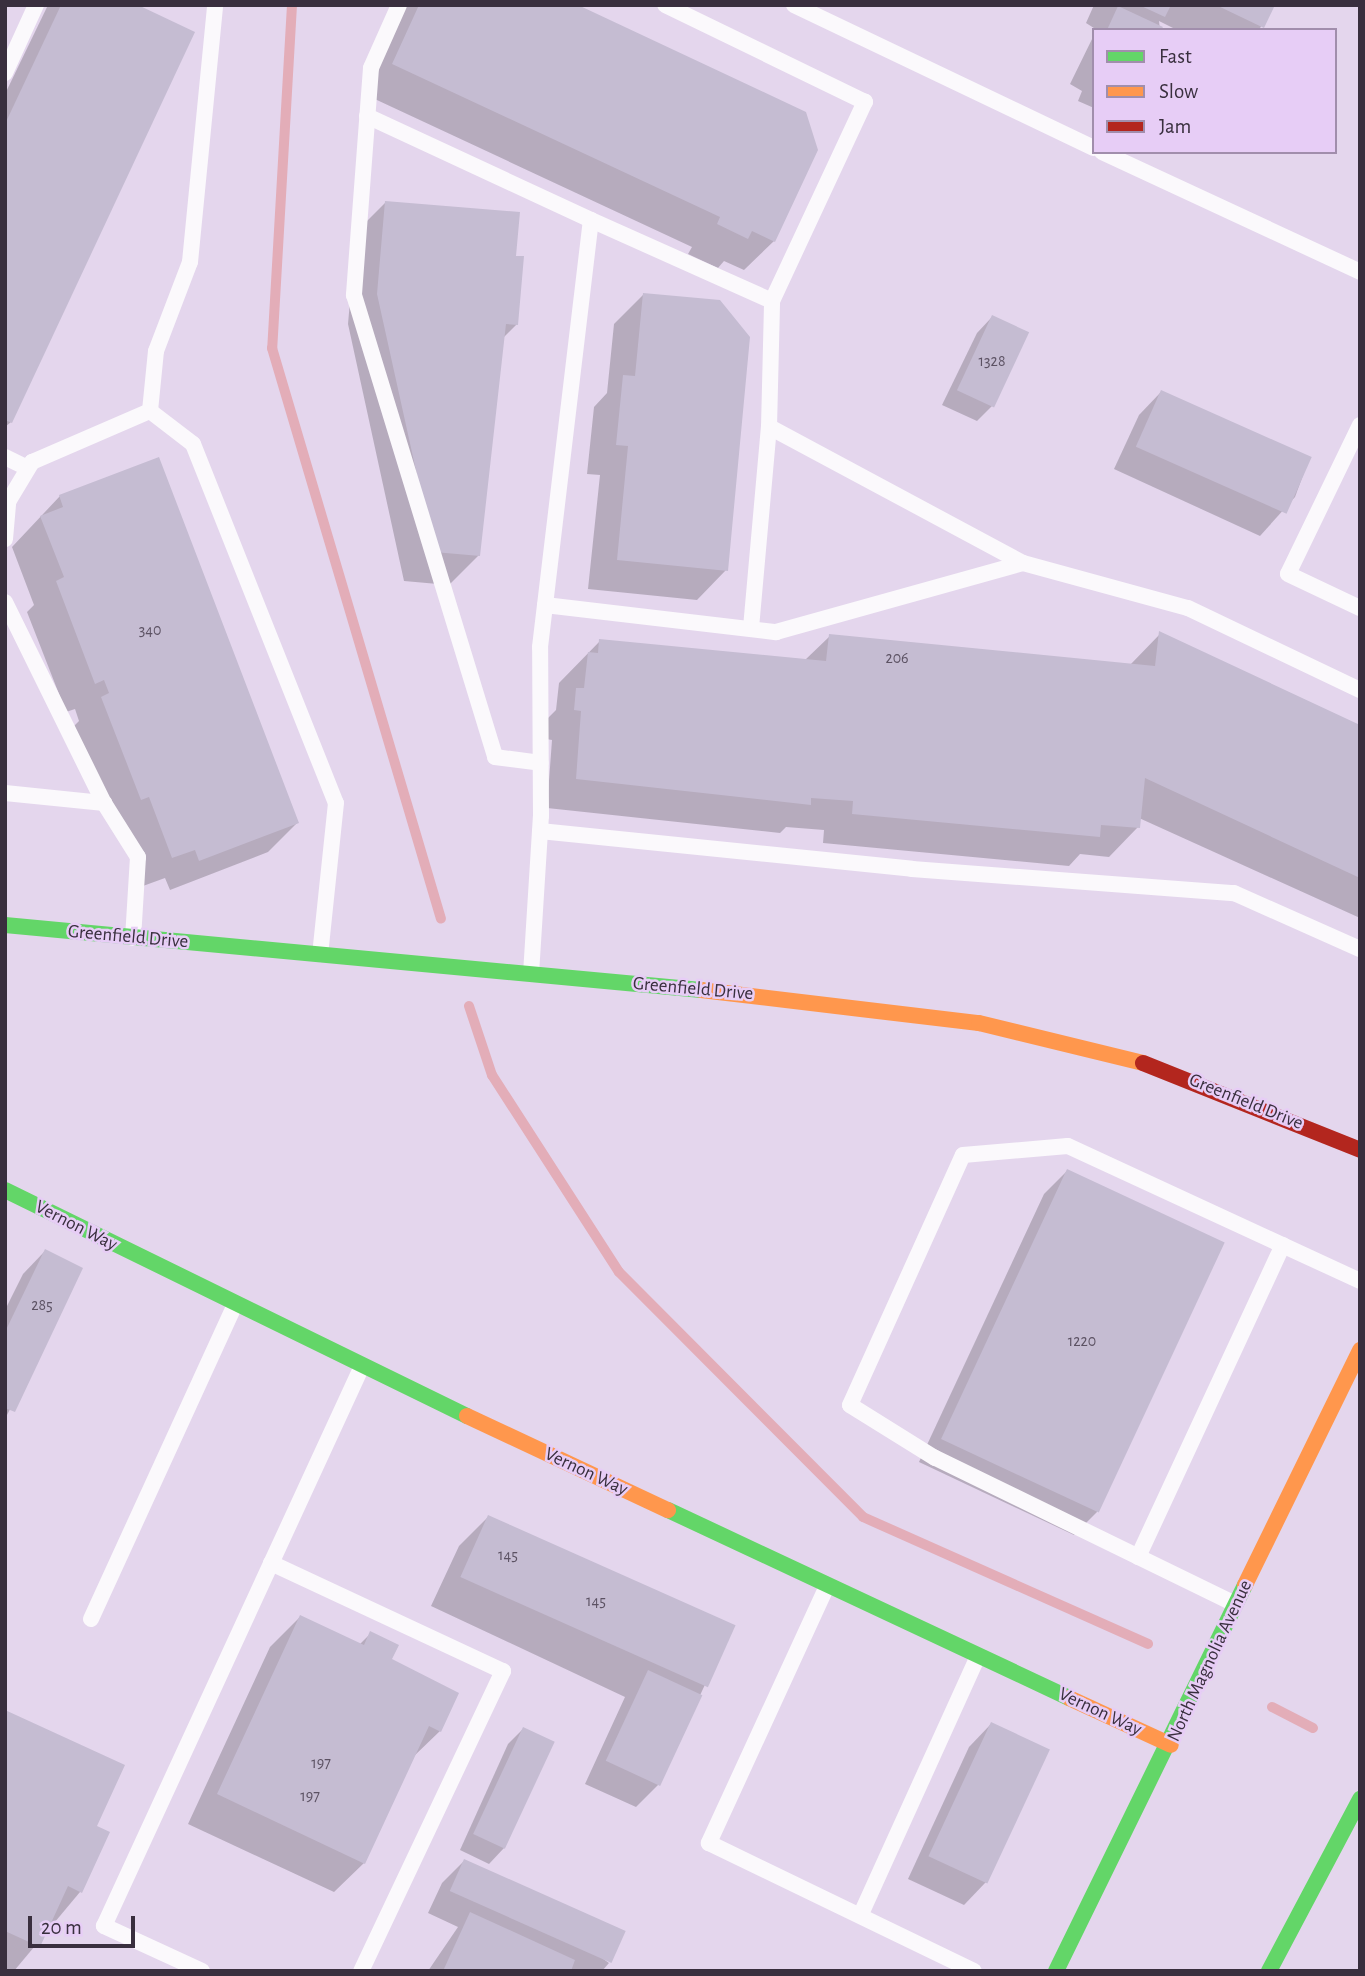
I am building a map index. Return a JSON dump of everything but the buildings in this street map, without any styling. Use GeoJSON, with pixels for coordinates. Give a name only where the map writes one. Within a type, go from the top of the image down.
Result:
{"type":"FeatureCollection","features":[{"type":"Feature","properties":{"kind":"main road","name":"Greenfield Drive"},"geometry":{"type":"LineString","coordinates":[[5,925],[531,974],[979,1023],[1134,1060],[1360,1150]]}},
{"type":"Feature","properties":{"kind":"main road","name":"Vernon Way"},"geometry":{"type":"LineString","coordinates":[[5,1190],[362,1366],[1171,1745]]}},
{"type":"Feature","properties":{"kind":"main road","name":"North Magnolia Avenue"},"geometry":{"type":"LineString","coordinates":[[1056,1971],[1171,1745],[1235,1604],[1360,1350]]}},
{"type":"Feature","properties":{"kind":"main road"},"geometry":{"type":"LineString","coordinates":[[1269,1971],[1360,1799]]}},
{"type":"Feature","properties":{"kind":"lane"},"geometry":{"type":"LineString","coordinates":[[5,72],[36,5]]}},
{"type":"Feature","properties":{"kind":"lane"},"geometry":{"type":"LineString","coordinates":[[150,411],[156,351],[190,262],[215,5]]}},
{"type":"Feature","properties":{"kind":"lane"},"geometry":{"type":"LineString","coordinates":[[399,5],[371,68],[354,295],[495,757],[541,763]]}},
{"type":"Feature","properties":{"kind":"lane"},"geometry":{"type":"LineString","coordinates":[[664,5],[865,102],[772,301],[769,428],[751,628]]}},
{"type":"Feature","properties":{"kind":"lane"},"geometry":{"type":"LineString","coordinates":[[794,5],[1092,147]]}},
{"type":"Feature","properties":{"kind":"lane"},"geometry":{"type":"LineString","coordinates":[[367,116],[772,301]]}},
{"type":"Feature","properties":{"kind":"lane"},"geometry":{"type":"LineString","coordinates":[[1106,154],[1360,272]]}},
{"type":"Feature","properties":{"kind":"lane"},"geometry":{"type":"LineString","coordinates":[[531,974],[540,831],[545,605],[591,220]]}},
{"type":"Feature","properties":{"kind":"lane"},"geometry":{"type":"LineString","coordinates":[[5,539],[8,502],[28,468],[150,411]]}},
{"type":"Feature","properties":{"kind":"lane"},"geometry":{"type":"LineString","coordinates":[[150,411],[193,444],[336,803],[320,954]]}},
{"type":"Feature","properties":{"kind":"lane"},"geometry":{"type":"LineString","coordinates":[[1360,425],[1288,574],[1360,608]]}},
{"type":"Feature","properties":{"kind":"lane"},"geometry":{"type":"LineString","coordinates":[[769,428],[1023,563],[1188,608],[1360,690]]}},
{"type":"Feature","properties":{"kind":"lane"},"geometry":{"type":"LineString","coordinates":[[5,457],[28,468]]}},
{"type":"Feature","properties":{"kind":"lane"},"geometry":{"type":"LineString","coordinates":[[545,605],[776,632],[1023,563]]}},
{"type":"Feature","properties":{"kind":"lane"},"geometry":{"type":"LineString","coordinates":[[5,602],[104,803],[138,857],[133,938]]}},
{"type":"Feature","properties":{"kind":"lane"},"geometry":{"type":"LineString","coordinates":[[5,793],[104,803]]}},
{"type":"Feature","properties":{"kind":"lane"},"geometry":{"type":"LineString","coordinates":[[540,831],[912,869],[1234,893],[1360,949]]}},
{"type":"Feature","properties":{"kind":"lane"},"geometry":{"type":"LineString","coordinates":[[1235,1604],[935,1458],[850,1405],[963,1156],[1068,1146],[1360,1281]]}},
{"type":"Feature","properties":{"kind":"lane"},"geometry":{"type":"LineString","coordinates":[[1138,1557],[1283,1245]]}},
{"type":"Feature","properties":{"kind":"lane"},"geometry":{"type":"LineString","coordinates":[[90,1619],[235,1305]]}},
{"type":"Feature","properties":{"kind":"lane"},"geometry":{"type":"LineString","coordinates":[[202,1971],[104,1926],[362,1366]]}},
{"type":"Feature","properties":{"kind":"lane"},"geometry":{"type":"LineString","coordinates":[[271,1563],[503,1671],[361,1971]]}},
{"type":"Feature","properties":{"kind":"lane"},"geometry":{"type":"LineString","coordinates":[[827,1586],[709,1843],[861,1914],[974,1971]]}},
{"type":"Feature","properties":{"kind":"lane"},"geometry":{"type":"LineString","coordinates":[[861,1914],[978,1656]]}},
{"type":"Feature","properties":{"kind":"waterway"},"geometry":{"type":"LineString","coordinates":[[292,5],[272,348],[441,919]]}},
{"type":"Feature","properties":{"kind":"waterway"},"geometry":{"type":"LineString","coordinates":[[469,1006],[492,1075],[619,1272],[863,1517],[1148,1644]]}},
{"type":"Feature","properties":{"kind":"waterway"},"geometry":{"type":"LineString","coordinates":[[1272,1707],[1313,1728]]}},
{"type":"Feature","properties":{"kind":"traffic: fast"},"geometry":{"type":"LineString","coordinates":[[5,925],[701,990]]}},
{"type":"Feature","properties":{"kind":"traffic: fast"},"geometry":{"type":"LineString","coordinates":[[5,1190],[467,1416]]}},
{"type":"Feature","properties":{"kind":"traffic: fast"},"geometry":{"type":"LineString","coordinates":[[668,1510],[1069,1698]]}},
{"type":"Feature","properties":{"kind":"traffic: fast"},"geometry":{"type":"LineString","coordinates":[[1056,1971],[1245,1585]]}},
{"type":"Feature","properties":{"kind":"traffic: fast"},"geometry":{"type":"LineString","coordinates":[[1269,1971],[1360,1799]]}},
{"type":"Feature","properties":{"kind":"traffic: slow"},"geometry":{"type":"LineString","coordinates":[[701,990],[979,1023],[1143,1063]]}},
{"type":"Feature","properties":{"kind":"traffic: slow"},"geometry":{"type":"LineString","coordinates":[[1245,1585],[1360,1350]]}},
{"type":"Feature","properties":{"kind":"traffic: slow"},"geometry":{"type":"LineString","coordinates":[[467,1416],[668,1510]]}},
{"type":"Feature","properties":{"kind":"traffic: slow"},"geometry":{"type":"LineString","coordinates":[[1069,1698],[1171,1745]]}},
{"type":"Feature","properties":{"kind":"traffic: jam"},"geometry":{"type":"LineString","coordinates":[[1143,1063],[1360,1150]]}}]}
